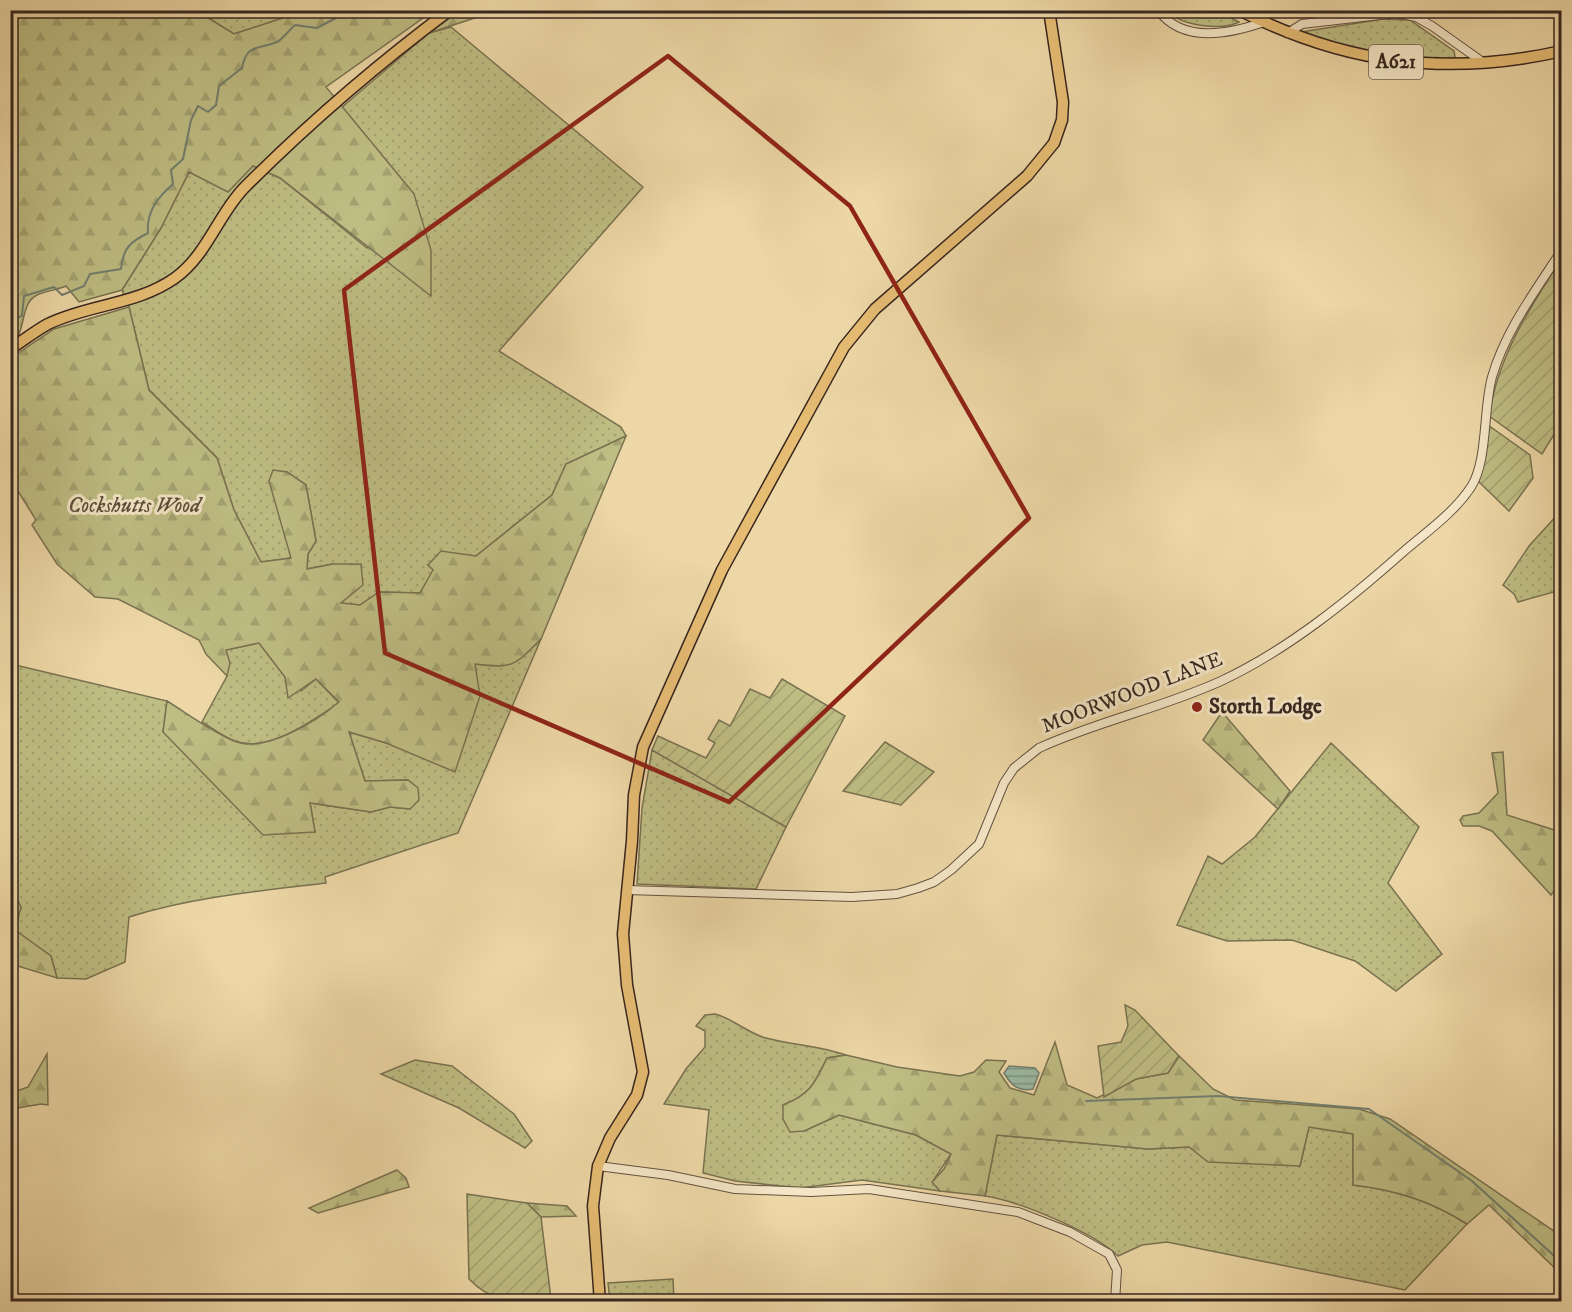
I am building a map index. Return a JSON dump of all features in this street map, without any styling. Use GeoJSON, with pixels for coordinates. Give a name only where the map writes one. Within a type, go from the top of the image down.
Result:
{"type":"FeatureCollection","features":[{"type":"Feature","properties":{"kind":"main road"},"geometry":{"type":"LineString","coordinates":[[10,349],[48,324],[151,294],[177,276],[198,255],[250,182],[336,99],[376,65],[450,10]]}},
{"type":"Feature","properties":{"kind":"main road"},"geometry":{"type":"LineString","coordinates":[[600,1302],[593,1206],[598,1166],[610,1138],[637,1095],[644,1071],[623,957],[634,795],[638,769],[649,732],[722,570],[821,386],[853,334],[875,309],[1027,176],[1057,137],[1062,120],[1063,102],[1049,10]]}},
{"type":"Feature","properties":{"kind":"main road","name":"A621"},"geometry":{"type":"LineString","coordinates":[[1239,10],[1288,33],[1347,52],[1389,61],[1441,65],[1484,63],[1562,51]]}},
{"type":"Feature","properties":{"kind":"street"},"geometry":{"type":"LineString","coordinates":[[1158,10],[1171,25],[1199,33],[1237,31],[1264,22]]}},
{"type":"Feature","properties":{"kind":"street"},"geometry":{"type":"LineString","coordinates":[[1288,33],[1302,24],[1397,13],[1416,17],[1432,26],[1484,63]]}},
{"type":"Feature","properties":{"kind":"street","name":"MOORWOOD LANE"},"geometry":{"type":"LineString","coordinates":[[627,890],[852,897],[897,894],[934,882],[966,858],[979,843],[1004,783],[1014,768],[1039,747],[1222,680],[1328,614],[1388,566],[1455,506],[1471,487],[1479,466],[1492,376],[1525,307],[1562,250]]}},
{"type":"Feature","properties":{"kind":"street"},"geometry":{"type":"LineString","coordinates":[[598,1166],[668,1175],[735,1189],[811,1192],[869,1189],[1018,1212],[1070,1232],[1109,1254],[1117,1270],[1115,1302]]}},
{"type":"Feature","properties":{"kind":"highlighted area"},"geometry":{"type":"Polygon","coordinates":[[[668,56],[850,206],[1029,518],[729,802],[385,653],[344,290],[668,56]]]}},
{"type":"Feature","properties":{"kind":"green space"},"geometry":{"type":"Polygon","coordinates":[[[10,11],[197,11],[234,34],[304,11],[433,11],[326,87],[414,194],[431,250],[431,296],[280,178],[253,166],[228,192],[189,172],[161,228],[122,290],[79,302],[66,286],[37,295],[31,299],[16,340],[11,345],[10,11]]]}},
{"type":"Feature","properties":{"kind":"green space"},"geometry":{"type":"Polygon","coordinates":[[[197,11],[304,11],[234,34],[197,11]]]}},
{"type":"Feature","properties":{"kind":"green space"},"geometry":{"type":"Polygon","coordinates":[[[496,11],[429,33],[457,13],[496,11]]]}},
{"type":"Feature","properties":{"kind":"green space"},"geometry":{"type":"Polygon","coordinates":[[[1168,11],[1218,11],[1239,22],[1222,26],[1202,26],[1182,20],[1168,11]]]}},
{"type":"Feature","properties":{"kind":"green space"},"geometry":{"type":"Polygon","coordinates":[[[1383,19],[1410,20],[1454,51],[1455,57],[1422,61],[1401,58],[1378,54],[1301,32],[1383,19]]]}},
{"type":"Feature","properties":{"kind":"green space"},"geometry":{"type":"Polygon","coordinates":[[[451,27],[643,187],[499,351],[621,427],[626,436],[566,464],[552,495],[476,556],[428,565],[434,570],[420,593],[379,592],[360,605],[340,603],[333,564],[307,569],[308,554],[316,541],[306,485],[287,472],[291,558],[261,562],[234,510],[217,458],[149,390],[129,307],[122,290],[161,228],[189,172],[253,166],[280,178],[367,248],[414,194],[342,107],[429,33],[451,27]]]}},
{"type":"Feature","properties":{"kind":"green space"},"geometry":{"type":"Polygon","coordinates":[[[1560,261],[1561,423],[1542,454],[1489,416],[1493,394],[1507,354],[1526,316],[1560,261]]]}},
{"type":"Feature","properties":{"kind":"green space","name":"Cockshutts Wood"},"geometry":{"type":"Polygon","coordinates":[[[129,307],[149,390],[217,458],[234,510],[261,562],[291,558],[269,481],[273,470],[287,472],[306,485],[316,541],[308,554],[307,569],[333,564],[361,564],[363,585],[341,603],[360,605],[379,592],[420,593],[433,570],[428,565],[441,551],[476,556],[552,495],[566,464],[626,436],[541,639],[512,664],[498,666],[475,664],[480,696],[455,772],[386,743],[349,732],[365,781],[408,780],[418,788],[419,800],[410,809],[390,807],[371,812],[310,803],[315,832],[263,835],[163,732],[167,701],[217,732],[234,741],[246,744],[260,743],[290,734],[318,718],[339,702],[316,679],[288,698],[285,677],[259,643],[226,650],[230,663],[227,676],[206,654],[199,640],[118,599],[95,597],[57,564],[32,525],[36,520],[11,480],[11,358],[54,329],[129,307]]]}},
{"type":"Feature","properties":{"kind":"green space"},"geometry":{"type":"Polygon","coordinates":[[[1488,425],[1530,455],[1533,478],[1509,511],[1479,482],[1488,425]]]}},
{"type":"Feature","properties":{"kind":"green space"},"geometry":{"type":"Polygon","coordinates":[[[1559,513],[1562,515],[1561,590],[1518,602],[1514,594],[1503,585],[1529,546],[1559,513]]]}},
{"type":"Feature","properties":{"kind":"green space"},"geometry":{"type":"Polygon","coordinates":[[[541,639],[458,833],[325,877],[326,883],[177,904],[129,917],[125,962],[86,979],[57,978],[51,956],[14,930],[21,907],[11,891],[11,664],[167,701],[163,732],[315,832],[310,803],[371,812],[390,807],[410,809],[408,780],[365,781],[349,732],[386,743],[475,664],[497,666],[512,663],[525,655],[541,639]]]}},
{"type":"Feature","properties":{"kind":"green space"},"geometry":{"type":"Polygon","coordinates":[[[259,643],[285,677],[301,691],[316,679],[339,703],[290,733],[262,743],[248,744],[222,735],[202,722],[227,676],[225,650],[259,643]]]}},
{"type":"Feature","properties":{"kind":"green space"},"geometry":{"type":"Polygon","coordinates":[[[782,679],[845,716],[786,827],[652,750],[658,736],[706,758],[715,743],[708,739],[719,720],[730,726],[750,689],[770,698],[782,679]]]}},
{"type":"Feature","properties":{"kind":"green space"},"geometry":{"type":"Polygon","coordinates":[[[1222,712],[1290,791],[1278,809],[1203,740],[1222,712]]]}},
{"type":"Feature","properties":{"kind":"green space"},"geometry":{"type":"Polygon","coordinates":[[[885,742],[934,772],[901,805],[843,791],[885,742]]]}},
{"type":"Feature","properties":{"kind":"green space"},"geometry":{"type":"Polygon","coordinates":[[[1331,743],[1419,827],[1388,883],[1442,954],[1396,991],[1355,961],[1292,940],[1227,941],[1177,925],[1208,856],[1222,864],[1255,837],[1331,743]]]}},
{"type":"Feature","properties":{"kind":"green space"},"geometry":{"type":"Polygon","coordinates":[[[652,750],[786,827],[756,889],[637,884],[642,808],[652,750]]]}},
{"type":"Feature","properties":{"kind":"green space"},"geometry":{"type":"Polygon","coordinates":[[[1503,752],[1507,815],[1561,832],[1561,881],[1551,895],[1492,831],[1479,826],[1463,826],[1460,820],[1463,816],[1479,813],[1498,793],[1492,753],[1503,752]]]}},
{"type":"Feature","properties":{"kind":"green space"},"geometry":{"type":"Polygon","coordinates":[[[10,891],[13,891],[21,907],[15,930],[51,956],[57,978],[11,964],[10,891]]]}},
{"type":"Feature","properties":{"kind":"green space"},"geometry":{"type":"Polygon","coordinates":[[[1125,1005],[1135,1010],[1179,1056],[1168,1073],[1136,1079],[1104,1097],[1098,1046],[1121,1042],[1128,1026],[1125,1005]]]}},
{"type":"Feature","properties":{"kind":"green space"},"geometry":{"type":"Polygon","coordinates":[[[715,1014],[766,1038],[846,1055],[827,1058],[811,1087],[800,1097],[783,1105],[804,1131],[839,1115],[916,1135],[951,1154],[933,1181],[940,1191],[862,1180],[800,1188],[735,1181],[703,1173],[709,1110],[664,1104],[686,1069],[705,1047],[705,1031],[696,1026],[705,1015],[715,1014]]]}},
{"type":"Feature","properties":{"kind":"green space"},"geometry":{"type":"Polygon","coordinates":[[[1055,1042],[1067,1085],[1097,1098],[1136,1079],[1168,1073],[1179,1056],[1213,1089],[1235,1100],[1359,1109],[1390,1119],[1561,1236],[1561,1274],[1489,1205],[1467,1224],[1440,1209],[1413,1198],[1353,1185],[1353,1134],[1309,1127],[1300,1166],[1208,1162],[1189,1147],[1148,1149],[997,1135],[985,1196],[940,1191],[932,1182],[944,1169],[951,1154],[916,1135],[839,1115],[804,1131],[790,1132],[783,1119],[783,1105],[800,1097],[811,1087],[827,1058],[846,1055],[897,1067],[960,1076],[974,1072],[986,1060],[1006,1061],[999,1072],[1010,1088],[1034,1095],[1055,1042]]]}},
{"type":"Feature","properties":{"kind":"green space"},"geometry":{"type":"Polygon","coordinates":[[[47,1054],[48,1105],[11,1109],[11,1093],[28,1087],[47,1054]]]}},
{"type":"Feature","properties":{"kind":"green space"},"geometry":{"type":"Polygon","coordinates":[[[415,1060],[452,1066],[514,1114],[532,1141],[525,1148],[459,1108],[381,1074],[415,1060]]]}},
{"type":"Feature","properties":{"kind":"green space"},"geometry":{"type":"Polygon","coordinates":[[[1309,1127],[1353,1134],[1353,1185],[1413,1198],[1440,1209],[1467,1224],[1405,1290],[1167,1242],[1142,1245],[1118,1256],[1091,1237],[1055,1219],[1017,1204],[985,1196],[997,1135],[1148,1149],[1189,1147],[1300,1166],[1309,1127]]]}},
{"type":"Feature","properties":{"kind":"green space"},"geometry":{"type":"Polygon","coordinates":[[[397,1170],[406,1178],[409,1187],[318,1213],[309,1208],[397,1170]]]}},
{"type":"Feature","properties":{"kind":"green space"},"geometry":{"type":"Polygon","coordinates":[[[467,1194],[527,1203],[541,1217],[551,1299],[507,1300],[488,1294],[469,1279],[467,1194]]]}},
{"type":"Feature","properties":{"kind":"green space"},"geometry":{"type":"Polygon","coordinates":[[[527,1203],[567,1206],[576,1216],[541,1217],[527,1203]]]}},
{"type":"Feature","properties":{"kind":"green space"},"geometry":{"type":"Polygon","coordinates":[[[673,1279],[674,1301],[610,1301],[608,1283],[673,1279]]]}},
{"type":"Feature","properties":{"kind":"shaded area"},"geometry":{"type":"Polygon","coordinates":[[[1009,1066],[1035,1068],[1039,1073],[1033,1089],[1023,1089],[1012,1084],[1004,1073],[1009,1066]]]}},
{"type":"Feature","properties":{"kind":"waterway"},"geometry":{"type":"LineString","coordinates":[[10,320],[22,316],[24,296],[54,287],[62,295],[84,286],[90,274],[121,269],[128,246],[148,233],[149,218],[154,206],[173,184],[171,170],[183,159],[191,120],[198,106],[208,112],[216,105],[219,86],[242,68],[250,51],[277,42],[295,25],[317,28],[351,10]]}},
{"type":"Feature","properties":{"kind":"waterway"},"geometry":{"type":"LineString","coordinates":[[1086,1101],[1218,1096],[1369,1109],[1472,1181],[1562,1263]]}},
{"type":"Feature","properties":{"kind":"place","name":"Storth Lodge"},"geometry":{"type":"Point","coordinates":[1197,707]}}]}
